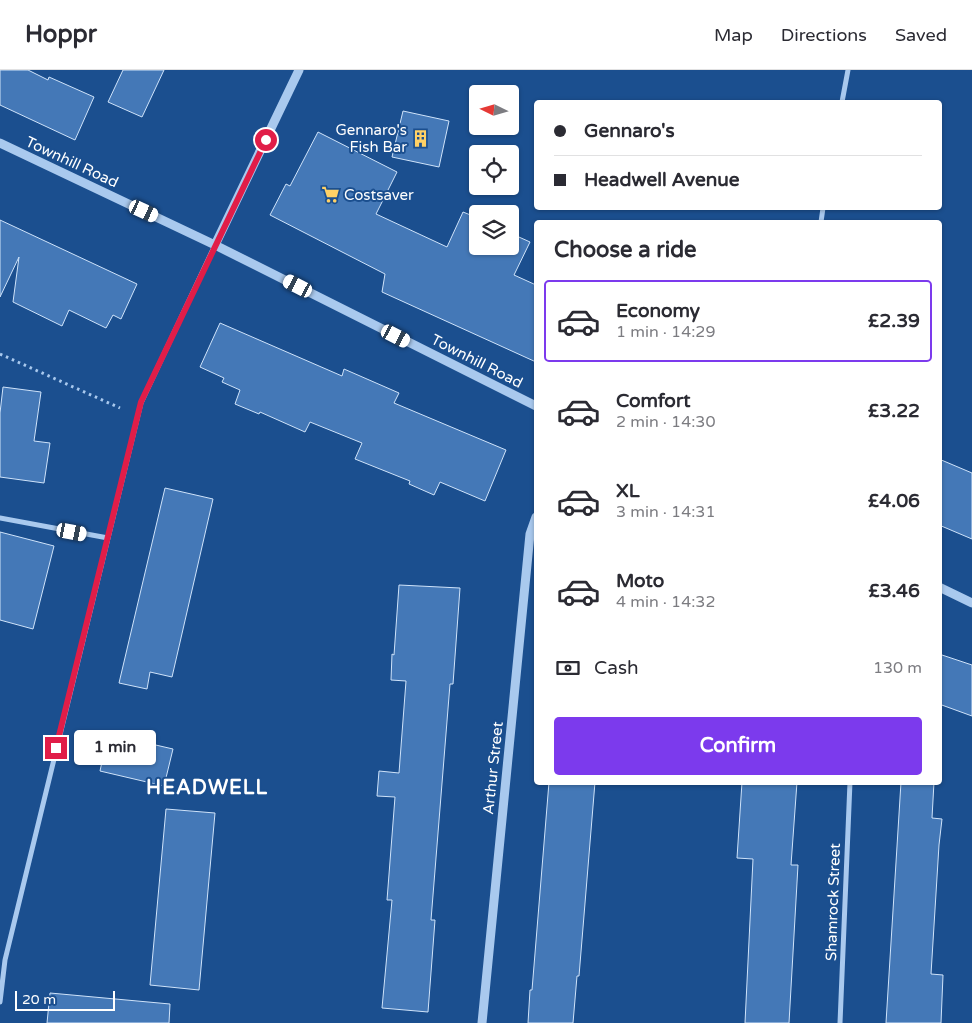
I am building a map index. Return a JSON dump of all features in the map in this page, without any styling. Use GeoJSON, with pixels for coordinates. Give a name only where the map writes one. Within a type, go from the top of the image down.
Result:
{"type":"FeatureCollection","features":[{"type":"Feature","properties":{"kind":"street"},"geometry":{"type":"LineString","coordinates":[[0,1002],[3,959],[141,402],[300,70]]}},
{"type":"Feature","properties":{"kind":"street"},"geometry":{"type":"LineString","coordinates":[[842,100],[848,70]]}},
{"type":"Feature","properties":{"kind":"street","name":"Townhill Road"},"geometry":{"type":"LineString","coordinates":[[0,143],[215,245],[534,405]]}},
{"type":"Feature","properties":{"kind":"street"},"geometry":{"type":"LineString","coordinates":[[0,518],[108,538]]}},
{"type":"Feature","properties":{"kind":"street","name":"Arthur Street"},"geometry":{"type":"LineString","coordinates":[[482,1023],[530,534],[534,523]]}},
{"type":"Feature","properties":{"kind":"street"},"geometry":{"type":"LineString","coordinates":[[942,588],[972,603]]}},
{"type":"Feature","properties":{"kind":"street","name":"Shamrock Street"},"geometry":{"type":"LineString","coordinates":[[840,1023],[850,785]]}},
{"type":"Feature","properties":{"kind":"path"},"geometry":{"type":"LineString","coordinates":[[0,354],[138,416]]}},
{"type":"Feature","properties":{"kind":"building"},"geometry":{"type":"Polygon","coordinates":[[[0,70],[28,70],[48,80],[49,77],[94,97],[75,140],[0,105],[0,70]]]}},
{"type":"Feature","properties":{"kind":"building"},"geometry":{"type":"Polygon","coordinates":[[[123,70],[164,70],[142,117],[108,102],[123,70]]]}},
{"type":"Feature","properties":{"kind":"building","name":"Gennaro's Fish Bar"},"geometry":{"type":"Polygon","coordinates":[[[403,111],[449,121],[439,167],[392,157],[403,111]]]}},
{"type":"Feature","properties":{"kind":"building"},"geometry":{"type":"Polygon","coordinates":[[[318,132],[397,172],[376,214],[447,247],[463,212],[469,214],[469,255],[519,255],[519,237],[530,242],[514,275],[534,284],[534,361],[382,292],[385,274],[270,215],[286,184],[290,186],[318,132]]]}},
{"type":"Feature","properties":{"kind":"building"},"geometry":{"type":"Polygon","coordinates":[[[0,220],[137,284],[121,319],[113,315],[106,328],[69,310],[62,326],[13,302],[19,257],[0,297],[0,220]]]}},
{"type":"Feature","properties":{"kind":"building"},"geometry":{"type":"Polygon","coordinates":[[[220,323],[342,376],[344,369],[399,393],[394,403],[506,450],[485,501],[440,482],[434,495],[409,484],[410,481],[355,459],[362,443],[310,422],[305,432],[260,412],[259,414],[235,404],[240,390],[222,382],[224,378],[200,367],[220,323]]]}},
{"type":"Feature","properties":{"kind":"building"},"geometry":{"type":"Polygon","coordinates":[[[3,387],[41,392],[34,441],[50,443],[44,483],[0,477],[0,413],[3,387]]]}},
{"type":"Feature","properties":{"kind":"building"},"geometry":{"type":"Polygon","coordinates":[[[942,460],[972,473],[972,539],[942,526],[942,460]]]}},
{"type":"Feature","properties":{"kind":"building"},"geometry":{"type":"Polygon","coordinates":[[[165,488],[213,499],[172,677],[150,672],[147,689],[119,683],[165,488]]]}},
{"type":"Feature","properties":{"kind":"building"},"geometry":{"type":"Polygon","coordinates":[[[0,532],[54,546],[33,629],[0,620],[0,532]]]}},
{"type":"Feature","properties":{"kind":"building"},"geometry":{"type":"Polygon","coordinates":[[[399,585],[460,588],[453,684],[450,684],[431,920],[435,920],[428,1012],[382,1008],[392,900],[387,900],[395,797],[377,796],[379,771],[399,773],[406,681],[391,680],[399,585]]]}},
{"type":"Feature","properties":{"kind":"building"},"geometry":{"type":"Polygon","coordinates":[[[942,655],[972,665],[972,716],[942,705],[942,655]]]}},
{"type":"Feature","properties":{"kind":"building"},"geometry":{"type":"Polygon","coordinates":[[[108,734],[173,749],[164,786],[100,771],[108,734]]]}},
{"type":"Feature","properties":{"kind":"building"},"geometry":{"type":"Polygon","coordinates":[[[549,785],[595,785],[579,976],[577,976],[573,1023],[528,1023],[530,990],[532,990],[549,785]]]}},
{"type":"Feature","properties":{"kind":"building"},"geometry":{"type":"Polygon","coordinates":[[[742,785],[797,785],[791,865],[798,865],[789,1023],[745,1023],[753,859],[737,858],[742,785]]]}},
{"type":"Feature","properties":{"kind":"building"},"geometry":{"type":"Polygon","coordinates":[[[901,785],[934,785],[932,818],[942,819],[931,974],[943,975],[941,1023],[886,1023],[901,785]]]}},
{"type":"Feature","properties":{"kind":"building"},"geometry":{"type":"Polygon","coordinates":[[[166,809],[215,813],[199,990],[150,985],[166,809]]]}},
{"type":"Feature","properties":{"kind":"building"},"geometry":{"type":"Polygon","coordinates":[[[50,993],[170,1004],[169,1023],[47,1023],[50,993]]]}},
{"type":"Feature","properties":{"kind":"place","name":"Gennaro's Fish Bar"},"geometry":{"type":"Point","coordinates":[421,139]}},
{"type":"Feature","properties":{"kind":"place","name":"Costsaver"},"geometry":{"type":"Point","coordinates":[330,195]}},
{"type":"Feature","properties":{"kind":"district","name":"HEADWELL"},"geometry":{"type":"Point","coordinates":[207,788]}},
{"type":"Feature","properties":{"kind":"route"},"geometry":{"type":"LineString","coordinates":[[56,748],[141,402],[266,140]]}}]}
